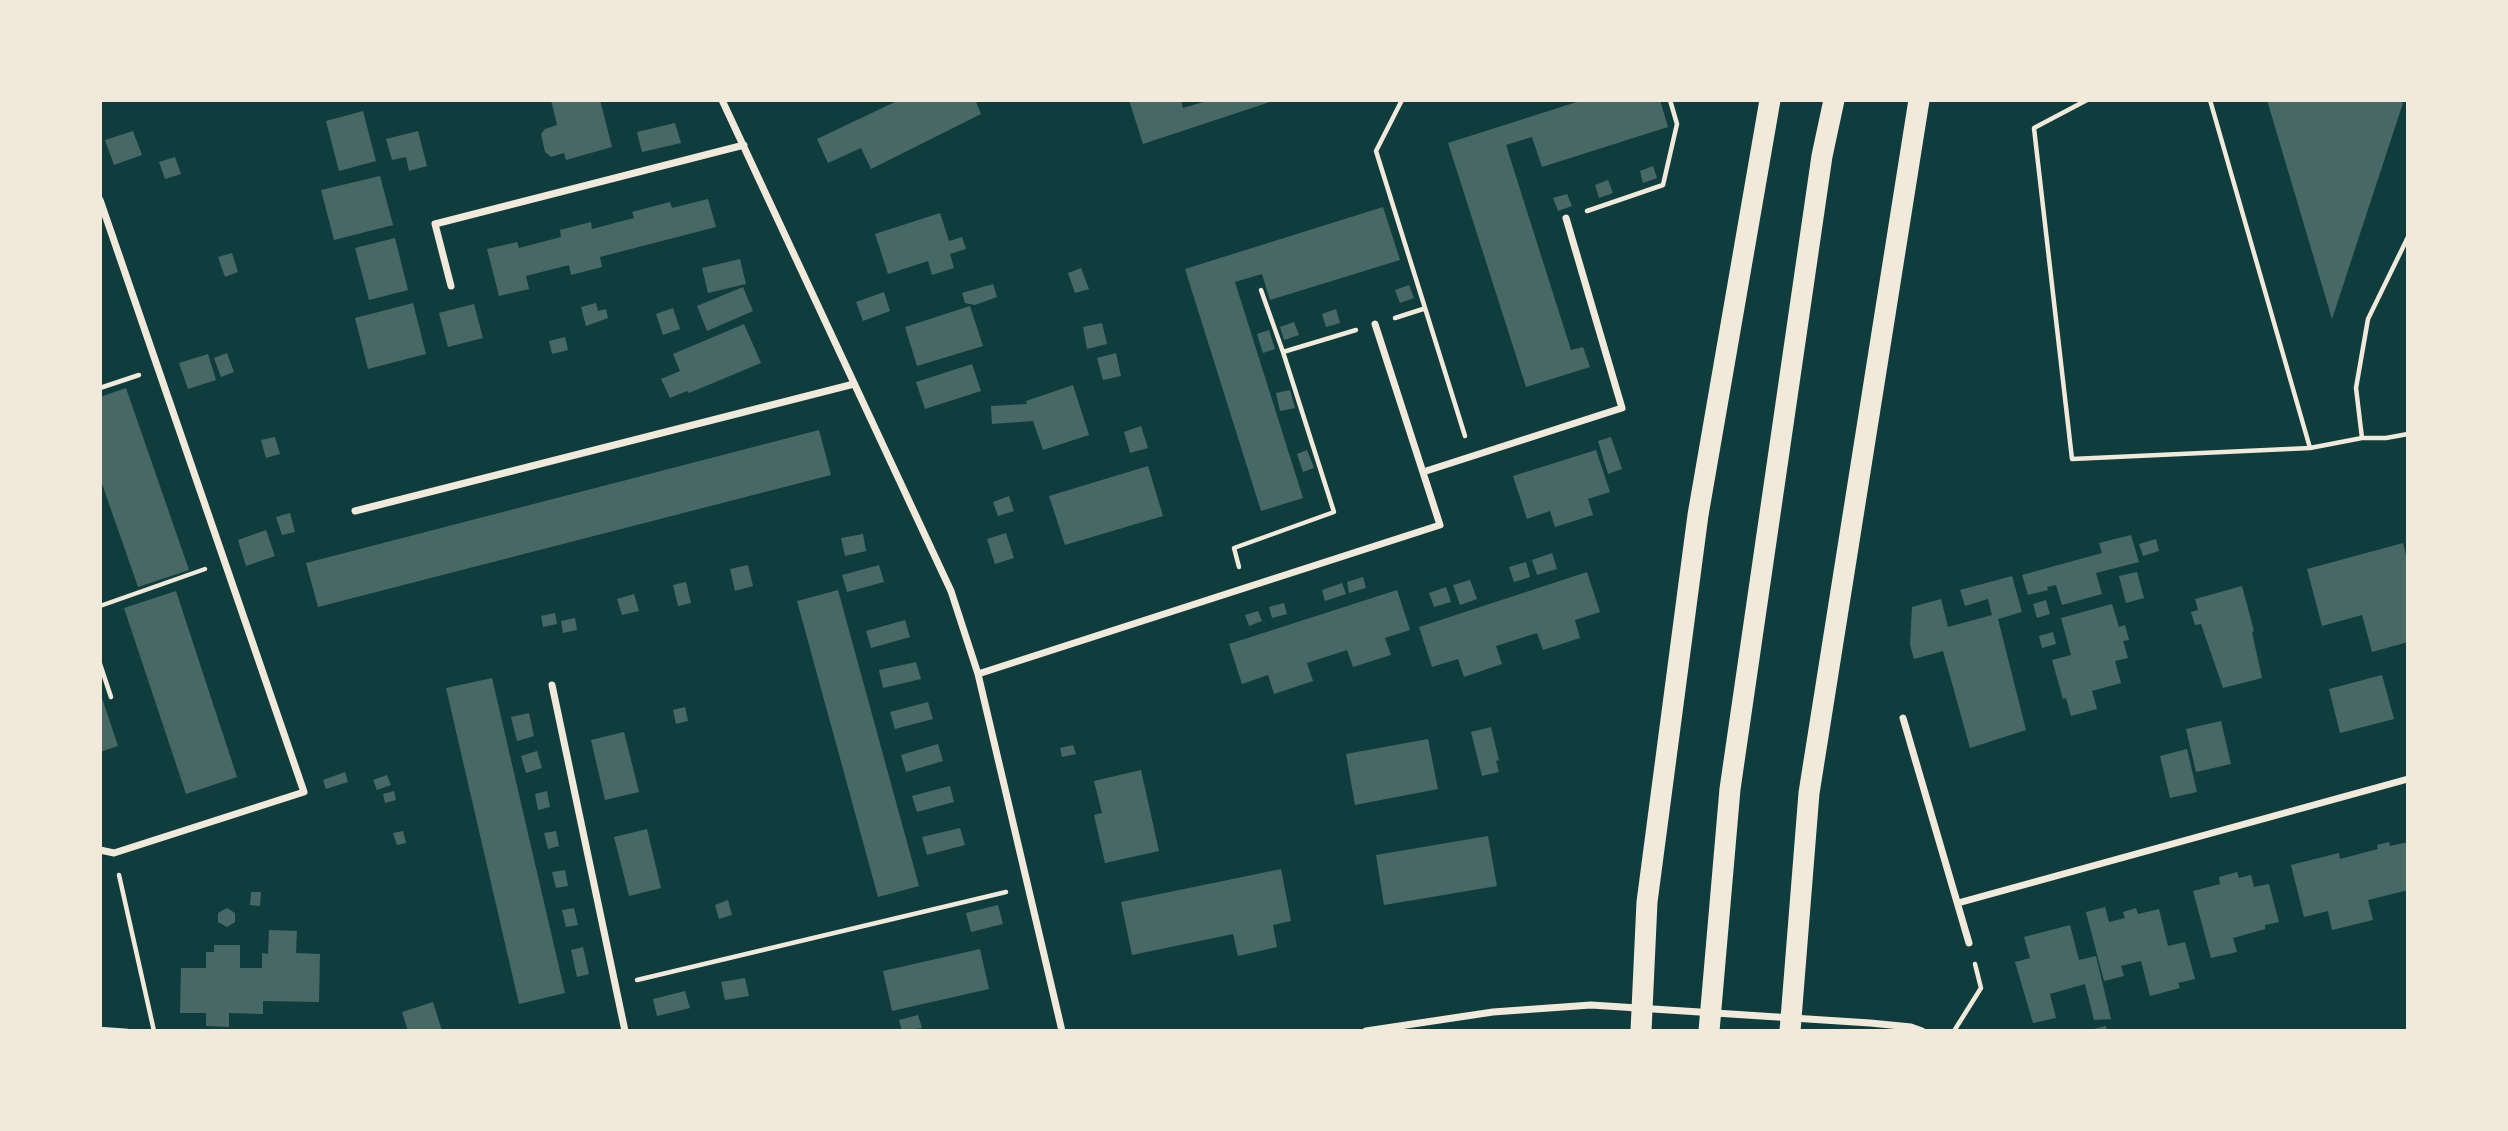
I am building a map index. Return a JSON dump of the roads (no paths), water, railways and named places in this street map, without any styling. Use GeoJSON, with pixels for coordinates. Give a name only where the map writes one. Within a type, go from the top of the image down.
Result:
{"type":"FeatureCollection","features":[{"type":"Feature","properties":{"kind":"highway"},"geometry":{"type":"LineString","coordinates":[[1641,1031],[1647,902],[1698,515],[1770,100]]}},
{"type":"Feature","properties":{"kind":"highway"},"geometry":{"type":"LineString","coordinates":[[1709,1031],[1730,789],[1822,156],[1834,100]]}},
{"type":"Feature","properties":{"kind":"highway"},"geometry":{"type":"LineString","coordinates":[[1790,1031],[1809,793],[1919,100]]}},
{"type":"Feature","properties":{"kind":"street"},"geometry":{"type":"LineString","coordinates":[[722,100],[951,592],[978,674],[1062,1031]]}},
{"type":"Feature","properties":{"kind":"street"},"geometry":{"type":"LineString","coordinates":[[452,286],[435,224],[744,145]]}},
{"type":"Feature","properties":{"kind":"street"},"geometry":{"type":"LineString","coordinates":[[100,200],[304,792],[114,853],[100,850]]}},
{"type":"Feature","properties":{"kind":"street"},"geometry":{"type":"LineString","coordinates":[[1423,472],[1622,408],[1566,218]]}},
{"type":"Feature","properties":{"kind":"street"},"geometry":{"type":"LineString","coordinates":[[978,674],[1440,525],[1375,324]]}},
{"type":"Feature","properties":{"kind":"street"},"geometry":{"type":"LineString","coordinates":[[355,511],[854,384]]}},
{"type":"Feature","properties":{"kind":"street"},"geometry":{"type":"LineString","coordinates":[[552,685],[625,1031]]}},
{"type":"Feature","properties":{"kind":"street"},"geometry":{"type":"LineString","coordinates":[[1903,718],[1969,943]]}},
{"type":"Feature","properties":{"kind":"street"},"geometry":{"type":"LineString","coordinates":[[1958,903],[2408,779]]}},
{"type":"Feature","properties":{"kind":"street"},"geometry":{"type":"LineString","coordinates":[[1366,1031],[1493,1012],[1591,1005],[1870,1023],[1911,1027],[1922,1031]]}}]}
